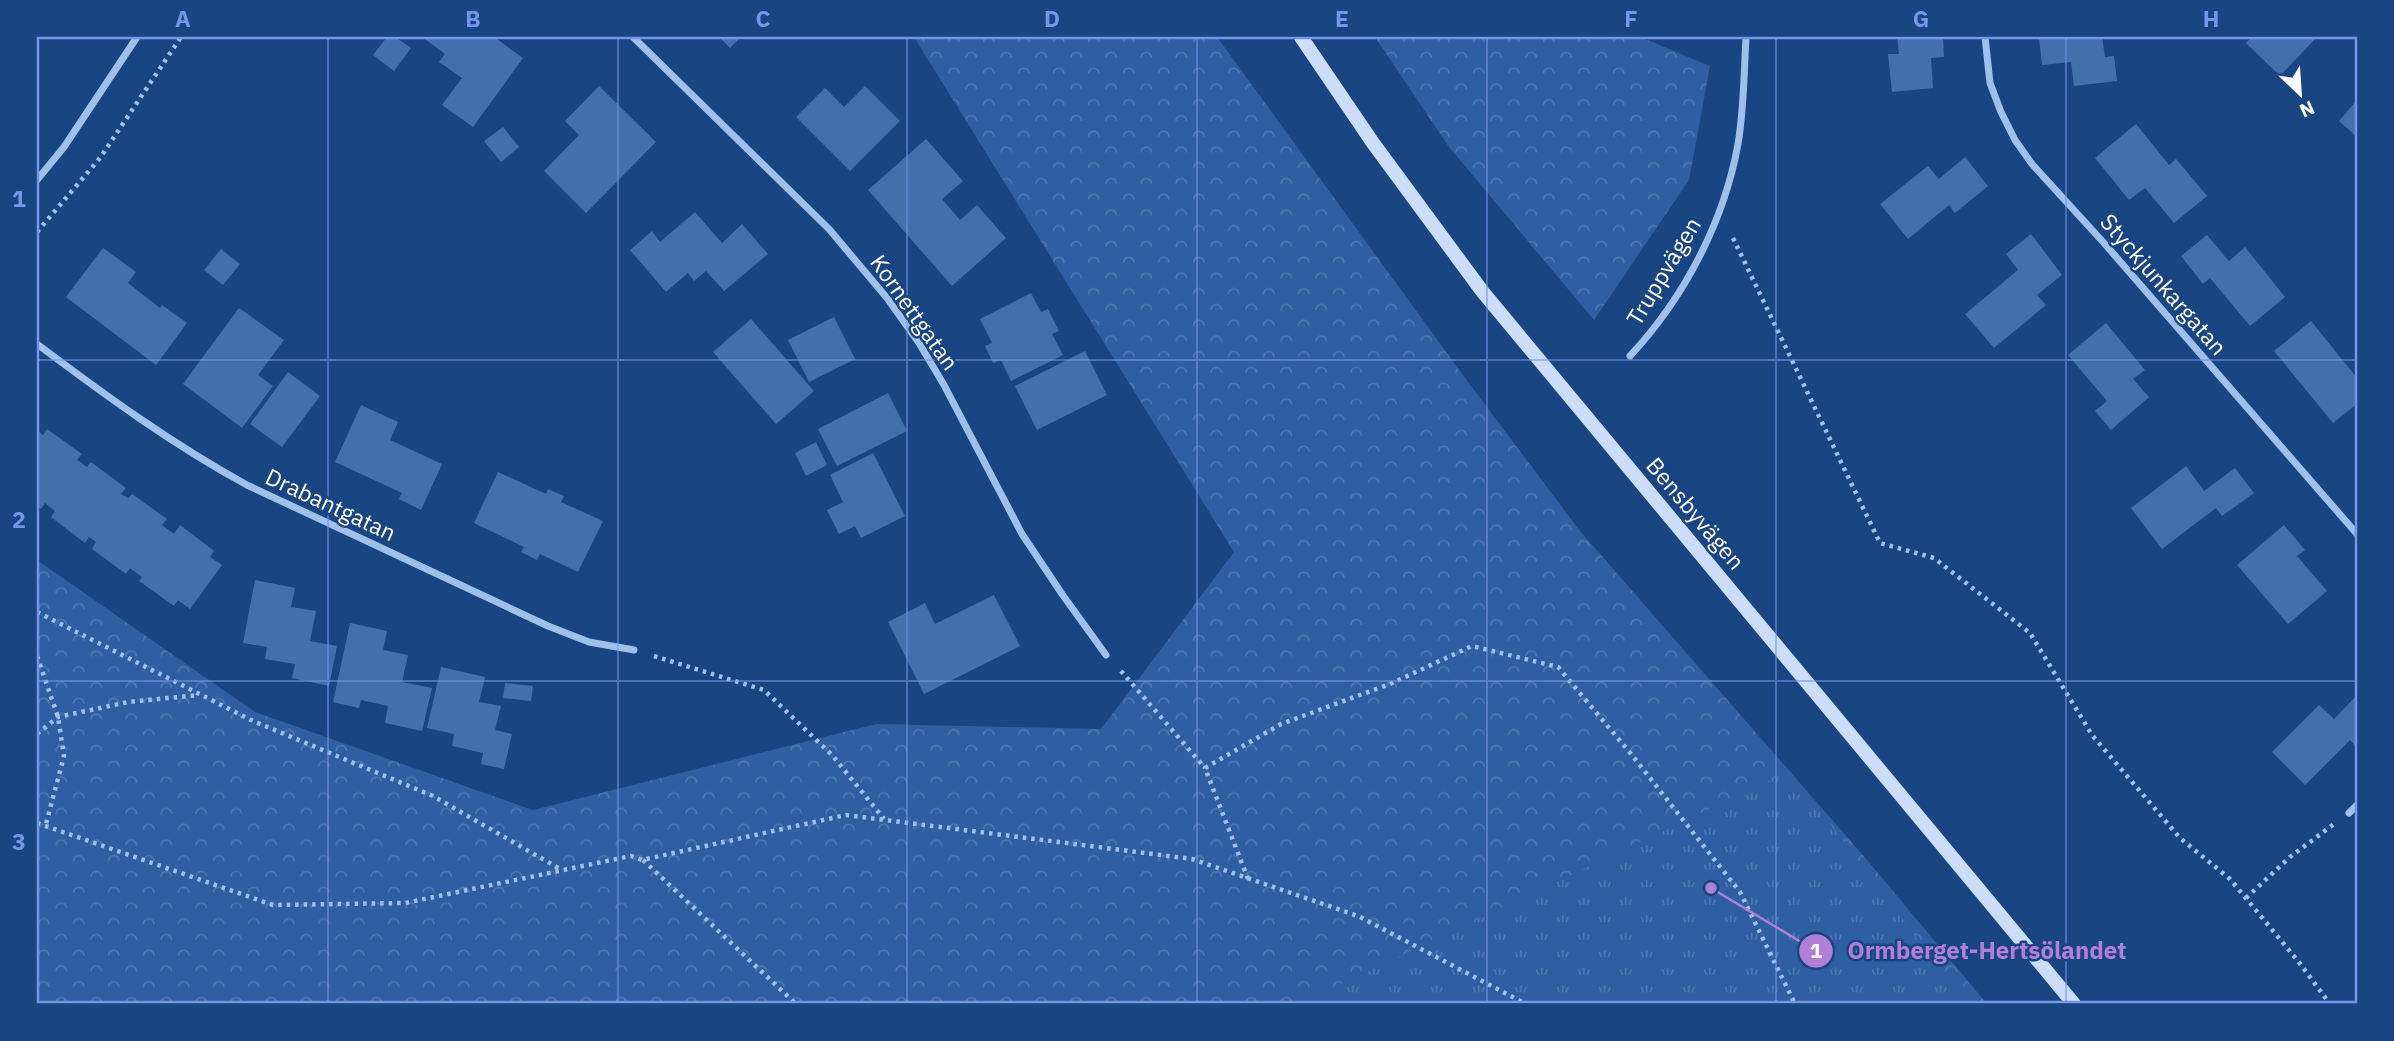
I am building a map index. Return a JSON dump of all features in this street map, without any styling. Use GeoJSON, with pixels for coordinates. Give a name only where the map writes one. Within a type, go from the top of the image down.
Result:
{"type":"FeatureCollection","features":[{"type":"Feature","properties":{"kind":"main road","name":"Bensbyvägen"},"geometry":{"type":"LineString","coordinates":[[1301,37],[1373,143],[1482,291],[2074,1004]]}},
{"type":"Feature","properties":{"kind":"street"},"geometry":{"type":"LineString","coordinates":[[37,180],[64,147],[137,37]]}},
{"type":"Feature","properties":{"kind":"street","name":"Kornettgatan"},"geometry":{"type":"LineString","coordinates":[[633,37],[829,229],[887,298],[919,343],[944,385],[1022,534],[1106,655]]}},
{"type":"Feature","properties":{"kind":"street","name":"Truppvägen"},"geometry":{"type":"LineString","coordinates":[[1630,356],[1646,339],[1680,289],[1720,211],[1741,123],[1746,37]]}},
{"type":"Feature","properties":{"kind":"street","name":"Styckjunkargatan"},"geometry":{"type":"LineString","coordinates":[[1984,37],[1990,83],[2015,140],[2032,164],[2357,534]]}},
{"type":"Feature","properties":{"kind":"street","name":"Drabantgatan"},"geometry":{"type":"LineString","coordinates":[[37,344],[152,429],[247,485],[548,626],[589,642],[634,650]]}},
{"type":"Feature","properties":{"kind":"street"},"geometry":{"type":"LineString","coordinates":[[2349,813],[2357,805]]}},
{"type":"Feature","properties":{"kind":"path"},"geometry":{"type":"LineString","coordinates":[[37,232],[100,158],[181,37]]}},
{"type":"Feature","properties":{"kind":"path"},"geometry":{"type":"LineString","coordinates":[[1720,211],[1880,543],[1934,558],[2030,634],[2092,735],[2180,838],[2230,879],[2330,1004]]}},
{"type":"Feature","properties":{"kind":"path"},"geometry":{"type":"LineString","coordinates":[[37,612],[253,721],[433,796],[561,869]]}},
{"type":"Feature","properties":{"kind":"path"},"geometry":{"type":"LineString","coordinates":[[1205,768],[1281,724],[1390,684],[1472,646],[1558,667],[1740,892],[1795,1004]]}},
{"type":"Feature","properties":{"kind":"path"},"geometry":{"type":"LineString","coordinates":[[634,650],[764,690],[832,755],[884,820]]}},
{"type":"Feature","properties":{"kind":"path"},"geometry":{"type":"LineString","coordinates":[[1106,655],[1205,768],[1248,879]]}},
{"type":"Feature","properties":{"kind":"path"},"geometry":{"type":"LineString","coordinates":[[37,656],[58,717],[64,756],[46,824]]}},
{"type":"Feature","properties":{"kind":"path"},"geometry":{"type":"LineString","coordinates":[[37,734],[58,717],[128,702],[200,695]]}},
{"type":"Feature","properties":{"kind":"path"},"geometry":{"type":"LineString","coordinates":[[2246,898],[2290,857],[2349,813]]}},
{"type":"Feature","properties":{"kind":"path"},"geometry":{"type":"LineString","coordinates":[[642,860],[846,815],[1192,859],[1358,916],[1526,1004]]}},
{"type":"Feature","properties":{"kind":"path"},"geometry":{"type":"LineString","coordinates":[[37,823],[273,905],[405,904],[631,856],[642,860],[796,1004]]}},
{"type":"Feature","properties":{"kind":"green space"},"geometry":{"type":"Polygon","coordinates":[[[914,37],[1217,37],[1580,531],[1868,861],[1987,1004],[37,1004],[37,560],[255,712],[533,810],[876,724],[1101,729],[1234,552],[914,37]]]}},
{"type":"Feature","properties":{"kind":"green space"},"geometry":{"type":"Polygon","coordinates":[[[1375,37],[1640,37],[1710,66],[1689,180],[1594,320],[1449,147],[1375,37]]]}},
{"type":"Feature","properties":{"kind":"green space"},"geometry":{"type":"Polygon","coordinates":[[[1790,771],[1966,1004],[1299,1004],[1790,771]]]}},
{"type":"Feature","properties":{"kind":"building"},"geometry":{"type":"Polygon","coordinates":[[[387,37],[395,37],[411,48],[394,71],[373,55],[387,37]]]}},
{"type":"Feature","properties":{"kind":"building"},"geometry":{"type":"Polygon","coordinates":[[[422,37],[494,37],[523,58],[473,127],[442,105],[462,78],[439,62],[445,54],[422,37]]]}},
{"type":"Feature","properties":{"kind":"building"},"geometry":{"type":"Polygon","coordinates":[[[719,37],[741,37],[730,48],[719,37]]]}},
{"type":"Feature","properties":{"kind":"building"},"geometry":{"type":"Polygon","coordinates":[[[1897,37],[1943,37],[1944,57],[1931,58],[1933,88],[1892,92],[1888,54],[1899,54],[1897,37]]]}},
{"type":"Feature","properties":{"kind":"building"},"geometry":{"type":"Polygon","coordinates":[[[2039,37],[2102,37],[2105,57],[2114,56],[2117,81],[2074,86],[2071,62],[2042,65],[2039,37]]]}},
{"type":"Feature","properties":{"kind":"building"},"geometry":{"type":"Polygon","coordinates":[[[2252,37],[2317,37],[2280,76],[2246,43],[2252,37]]]}},
{"type":"Feature","properties":{"kind":"building"},"geometry":{"type":"Polygon","coordinates":[[[599,86],[656,142],[586,213],[544,171],[579,135],[565,121],[599,86]]]}},
{"type":"Feature","properties":{"kind":"building"},"geometry":{"type":"Polygon","coordinates":[[[865,86],[900,121],[850,171],[796,117],[825,88],[844,107],[865,86]]]}},
{"type":"Feature","properties":{"kind":"building"},"geometry":{"type":"Polygon","coordinates":[[[2357,100],[2357,137],[2339,121],[2357,100]]]}},
{"type":"Feature","properties":{"kind":"building"},"geometry":{"type":"Polygon","coordinates":[[[2136,124],[2169,165],[2176,159],[2207,196],[2174,223],[2145,188],[2129,200],[2095,158],[2136,124]]]}},
{"type":"Feature","properties":{"kind":"building"},"geometry":{"type":"Polygon","coordinates":[[[503,127],[519,147],[501,162],[484,141],[503,127]]]}},
{"type":"Feature","properties":{"kind":"building"},"geometry":{"type":"Polygon","coordinates":[[[926,139],[963,181],[942,199],[960,220],[977,205],[1006,238],[952,286],[868,190],[926,139]]]}},
{"type":"Feature","properties":{"kind":"building"},"geometry":{"type":"Polygon","coordinates":[[[1965,157],[1988,186],[1955,213],[1949,205],[1908,239],[1880,204],[1928,166],[1939,179],[1965,157]]]}},
{"type":"Feature","properties":{"kind":"building"},"geometry":{"type":"Polygon","coordinates":[[[695,212],[722,243],[742,224],[768,254],[724,291],[706,271],[694,281],[688,273],[666,292],[630,250],[652,231],[660,242],[695,212]]]}},
{"type":"Feature","properties":{"kind":"building"},"geometry":{"type":"Polygon","coordinates":[[[2031,234],[2062,275],[2037,295],[2046,305],[1994,348],[1965,314],[2018,270],[2006,254],[2031,234]]]}},
{"type":"Feature","properties":{"kind":"building"},"geometry":{"type":"Polygon","coordinates":[[[2207,235],[2229,261],[2245,247],[2285,297],[2250,326],[2210,278],[2203,284],[2181,256],[2207,235]]]}},
{"type":"Feature","properties":{"kind":"building"},"geometry":{"type":"Polygon","coordinates":[[[103,248],[136,272],[128,283],[160,308],[162,305],[187,323],[156,365],[66,297],[103,248]]]}},
{"type":"Feature","properties":{"kind":"building"},"geometry":{"type":"Polygon","coordinates":[[[221,249],[240,264],[223,285],[204,270],[221,249]]]}},
{"type":"Feature","properties":{"kind":"building"},"geometry":{"type":"Polygon","coordinates":[[[1031,293],[1041,312],[1048,309],[1059,331],[1052,334],[1063,355],[1011,381],[1001,360],[993,363],[985,346],[992,343],[980,319],[1031,293]]]}},
{"type":"Feature","properties":{"kind":"building"},"geometry":{"type":"Polygon","coordinates":[[[239,308],[284,340],[258,375],[273,386],[242,428],[183,384],[239,308]]]}},
{"type":"Feature","properties":{"kind":"building"},"geometry":{"type":"Polygon","coordinates":[[[834,317],[855,359],[809,382],[788,340],[834,317]]]}},
{"type":"Feature","properties":{"kind":"building"},"geometry":{"type":"Polygon","coordinates":[[[751,319],[814,391],[776,424],[713,352],[751,319]]]}},
{"type":"Feature","properties":{"kind":"building"},"geometry":{"type":"Polygon","coordinates":[[[2311,321],[2357,378],[2357,404],[2333,423],[2274,351],[2311,321]]]}},
{"type":"Feature","properties":{"kind":"building"},"geometry":{"type":"Polygon","coordinates":[[[2106,323],[2145,370],[2133,379],[2149,397],[2111,430],[2095,411],[2107,401],[2068,355],[2106,323]]]}},
{"type":"Feature","properties":{"kind":"building"},"geometry":{"type":"Polygon","coordinates":[[[1085,351],[1107,395],[1037,430],[1015,386],[1085,351]]]}},
{"type":"Feature","properties":{"kind":"building"},"geometry":{"type":"Polygon","coordinates":[[[288,372],[320,396],[282,447],[250,424],[288,372]]]}},
{"type":"Feature","properties":{"kind":"building"},"geometry":{"type":"Polygon","coordinates":[[[888,393],[907,431],[837,466],[818,429],[888,393]]]}},
{"type":"Feature","properties":{"kind":"building"},"geometry":{"type":"Polygon","coordinates":[[[361,405],[398,422],[390,440],[442,464],[421,510],[399,499],[402,493],[335,462],[361,405]]]}},
{"type":"Feature","properties":{"kind":"building"},"geometry":{"type":"Polygon","coordinates":[[[47,429],[82,454],[77,460],[87,467],[91,462],[126,488],[121,494],[128,498],[132,494],[167,519],[162,525],[174,534],[180,525],[214,551],[210,557],[222,565],[190,609],[178,600],[174,606],[139,581],[142,577],[130,568],[126,574],[92,549],[96,542],[89,537],[85,543],[51,517],[55,511],[45,503],[41,509],[37,506],[37,430],[43,435],[47,429]]]}},
{"type":"Feature","properties":{"kind":"building"},"geometry":{"type":"Polygon","coordinates":[[[816,442],[827,465],[806,476],[795,453],[816,442]]]}},
{"type":"Feature","properties":{"kind":"building"},"geometry":{"type":"Polygon","coordinates":[[[873,453],[905,516],[861,538],[855,526],[839,534],[827,510],[843,502],[830,475],[873,453]]]}},
{"type":"Feature","properties":{"kind":"building"},"geometry":{"type":"Polygon","coordinates":[[[2186,466],[2204,491],[2235,468],[2254,493],[2222,516],[2216,508],[2162,549],[2131,508],[2186,466]]]}},
{"type":"Feature","properties":{"kind":"building"},"geometry":{"type":"Polygon","coordinates":[[[498,472],[546,494],[548,489],[564,496],[561,502],[603,521],[578,572],[540,554],[537,560],[521,552],[524,547],[474,523],[498,472]]]}},
{"type":"Feature","properties":{"kind":"building"},"geometry":{"type":"Polygon","coordinates":[[[2284,525],[2305,550],[2297,556],[2327,591],[2288,624],[2237,565],[2284,525]]]}},
{"type":"Feature","properties":{"kind":"building"},"geometry":{"type":"Polygon","coordinates":[[[255,580],[295,588],[291,607],[316,611],[310,641],[337,646],[329,686],[292,678],[295,664],[265,659],[267,647],[243,643],[255,580]]]}},
{"type":"Feature","properties":{"kind":"building"},"geometry":{"type":"Polygon","coordinates":[[[994,595],[1020,646],[924,694],[888,622],[925,603],[935,624],[994,595]]]}},
{"type":"Feature","properties":{"kind":"building"},"geometry":{"type":"Polygon","coordinates":[[[350,623],[387,631],[383,650],[408,655],[402,682],[432,688],[422,731],[385,723],[388,706],[361,700],[359,708],[333,702],[350,623]]]}},
{"type":"Feature","properties":{"kind":"building"},"geometry":{"type":"Polygon","coordinates":[[[441,667],[485,677],[479,702],[501,706],[495,730],[512,734],[504,769],[481,764],[483,753],[452,746],[454,734],[427,728],[441,667]]]}},
{"type":"Feature","properties":{"kind":"building"},"geometry":{"type":"Polygon","coordinates":[[[505,683],[533,686],[531,701],[503,698],[505,683]]]}},
{"type":"Feature","properties":{"kind":"building"},"geometry":{"type":"Polygon","coordinates":[[[2357,695],[2357,748],[2350,740],[2305,785],[2272,752],[2319,705],[2334,719],[2357,695]]]}},
{"type":"Feature","properties":{"kind":"place","name":"Ormberget-Hertsölandet"},"geometry":{"type":"Point","coordinates":[1711,888]}}]}
